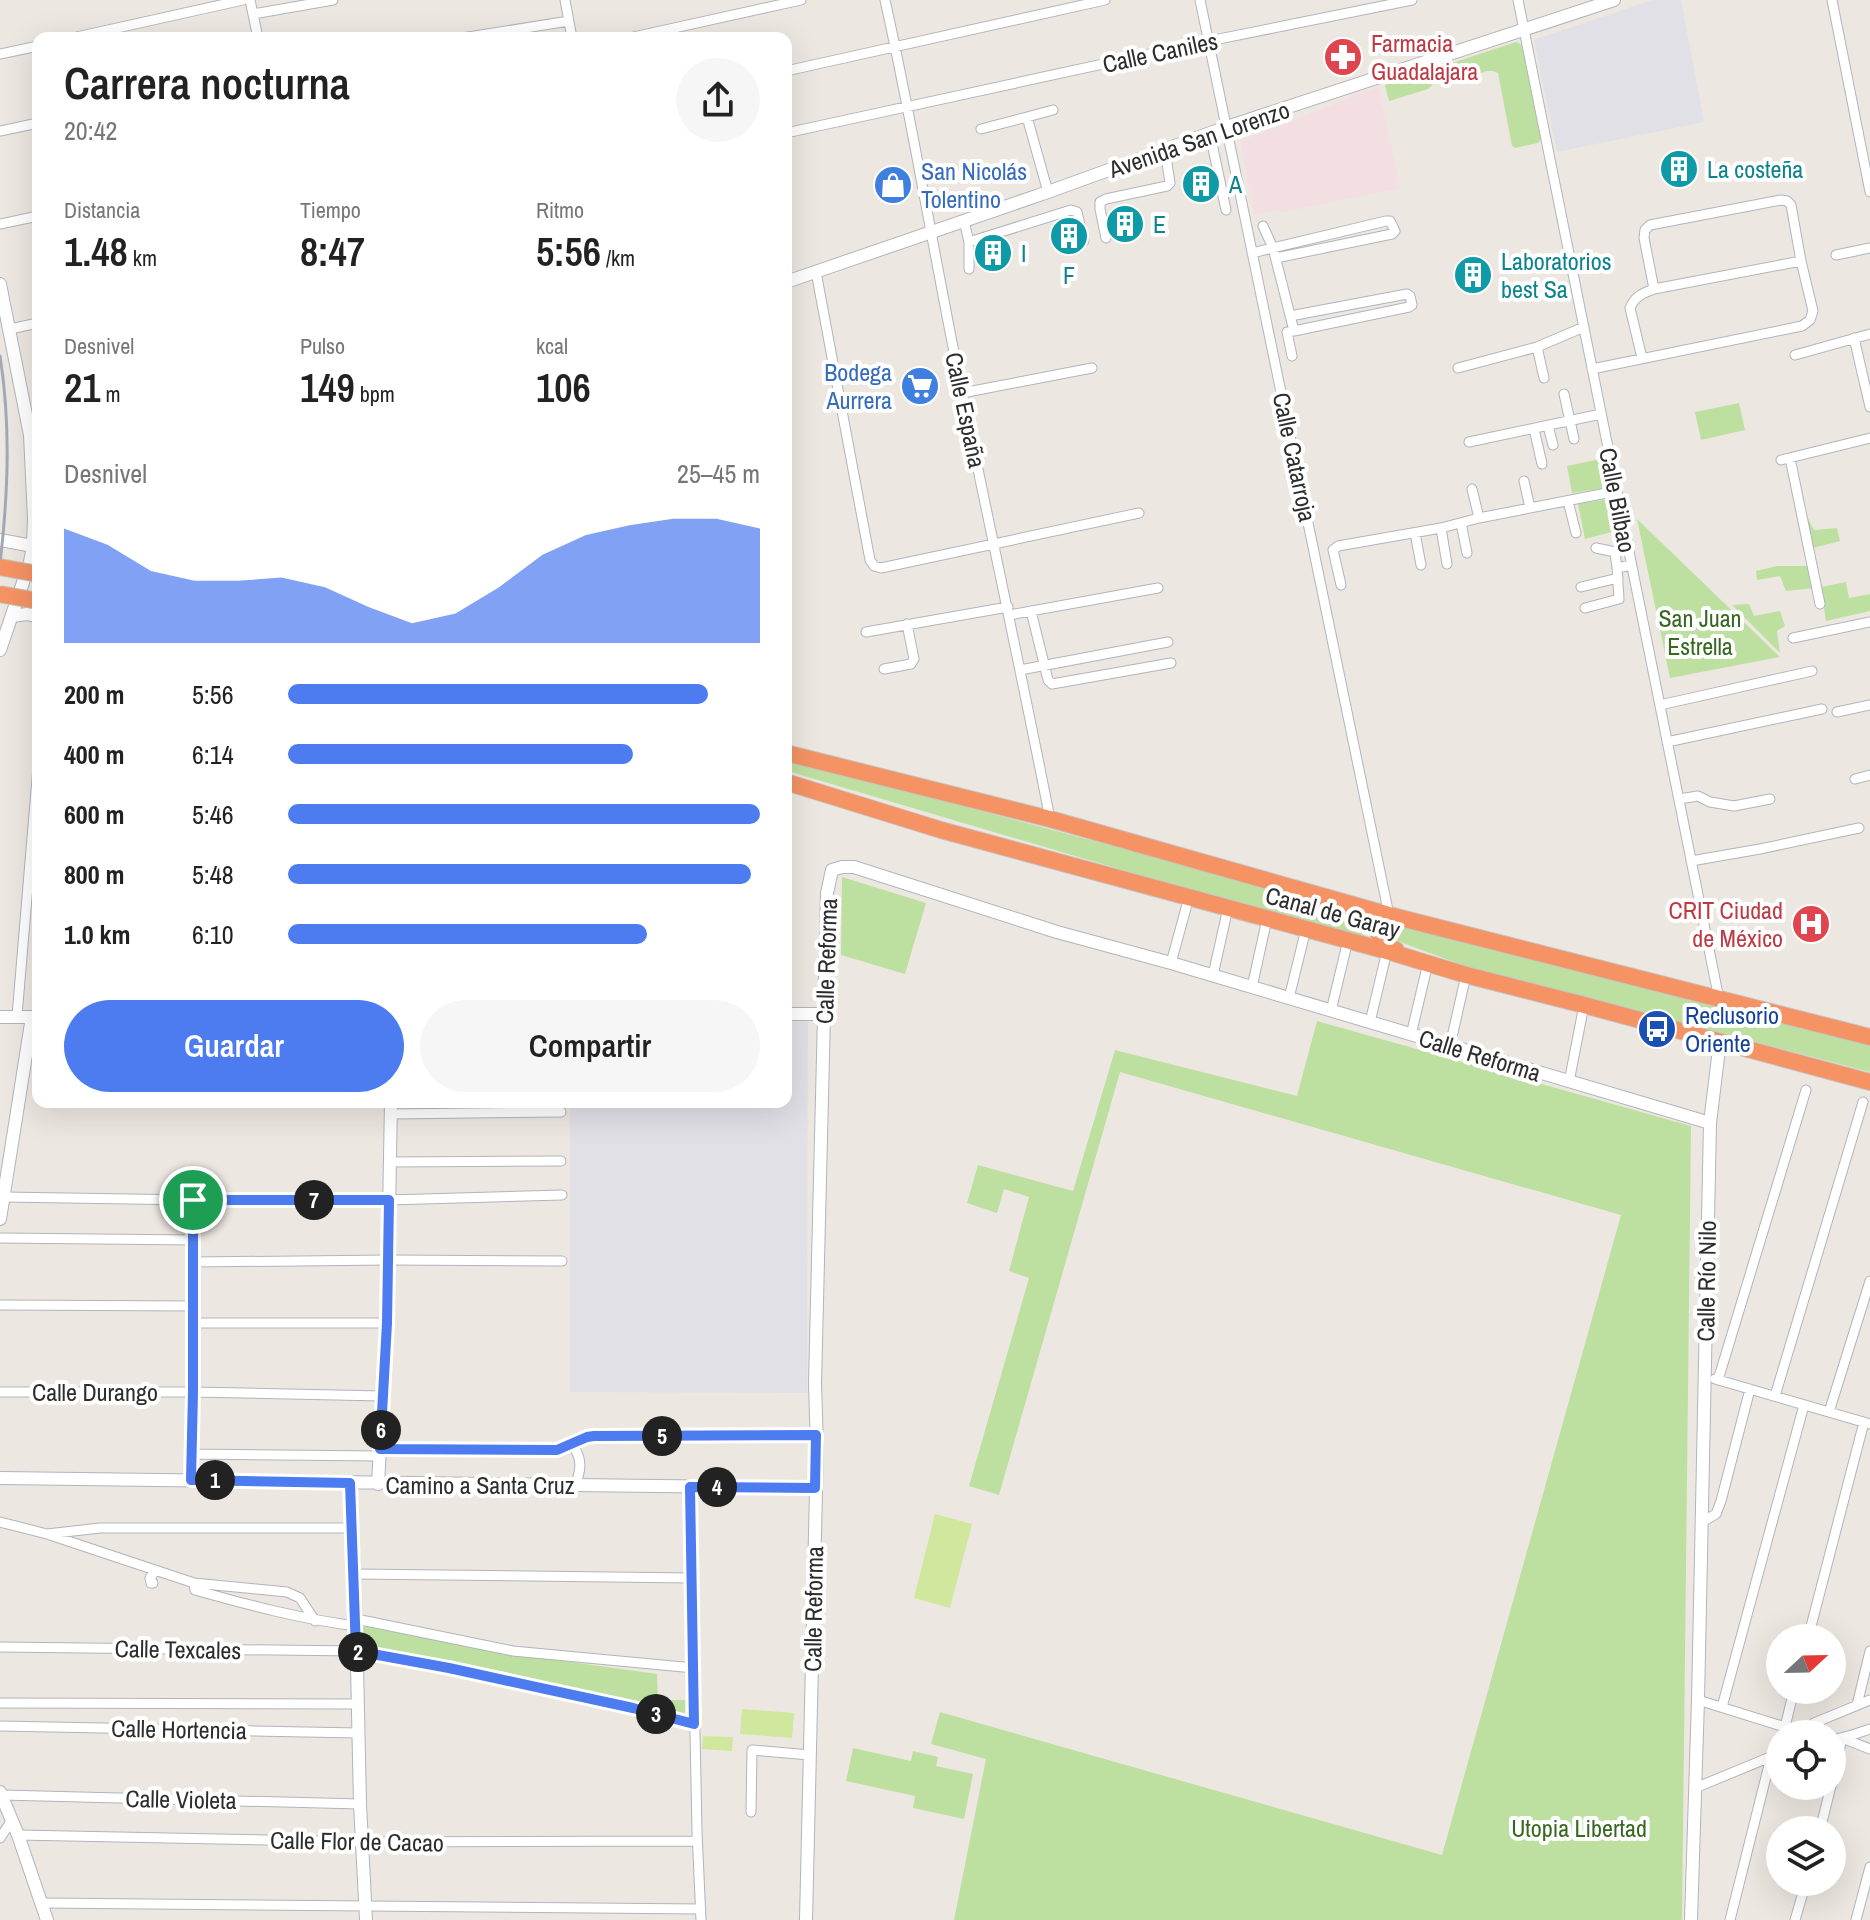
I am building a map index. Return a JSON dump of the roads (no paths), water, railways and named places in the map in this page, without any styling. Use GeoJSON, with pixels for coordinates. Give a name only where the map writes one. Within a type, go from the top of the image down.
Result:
{"type":"FeatureCollection","features":[{"type":"Feature","properties":{"kind":"highway"},"geometry":{"type":"LineString","coordinates":[[0,567],[32,567]]}},
{"type":"Feature","properties":{"kind":"highway"},"geometry":{"type":"LineString","coordinates":[[0,594],[32,600]]}},
{"type":"Feature","properties":{"kind":"highway","name":"Canal de Garay"},"geometry":{"type":"LineString","coordinates":[[792,754],[1050,819],[1389,915],[1870,1037]]}},
{"type":"Feature","properties":{"kind":"highway","name":"Canal de Garay"},"geometry":{"type":"LineString","coordinates":[[792,784],[941,830],[1466,975],[1870,1082]]}},
{"type":"Feature","properties":{"kind":"highway"},"geometry":{"type":"LineString","coordinates":[[1389,915],[1381,918],[1376,928],[1380,937],[1388,946],[1426,962]]}},
{"type":"Feature","properties":{"kind":"street"},"geometry":{"type":"LineString","coordinates":[[99,32],[243,0]]}},
{"type":"Feature","properties":{"kind":"street"},"geometry":{"type":"LineString","coordinates":[[250,0],[257,32]]}},
{"type":"Feature","properties":{"kind":"street"},"geometry":{"type":"LineString","coordinates":[[253,14],[333,0]]}},
{"type":"Feature","properties":{"kind":"street"},"geometry":{"type":"LineString","coordinates":[[565,0],[571,32]]}},
{"type":"Feature","properties":{"kind":"street"},"geometry":{"type":"LineString","coordinates":[[656,32],[801,0]]}},
{"type":"Feature","properties":{"kind":"street","name":"Calle España"},"geometry":{"type":"LineString","coordinates":[[885,0],[1050,819]]}},
{"type":"Feature","properties":{"kind":"street"},"geometry":{"type":"LineString","coordinates":[[792,70],[1105,0]]}},
{"type":"Feature","properties":{"kind":"street","name":"Calle Catarroja"},"geometry":{"type":"LineString","coordinates":[[1200,0],[1389,915]]}},
{"type":"Feature","properties":{"kind":"street","name":"Calle Caniles"},"geometry":{"type":"LineString","coordinates":[[792,132],[1412,0]]}},
{"type":"Feature","properties":{"kind":"street","name":"Calle Bilbao"},"geometry":{"type":"LineString","coordinates":[[1518,0],[1719,999]]}},
{"type":"Feature","properties":{"kind":"street","name":"Avenida San Lorenzo"},"geometry":{"type":"LineString","coordinates":[[792,280],[1227,127],[1614,0]]}},
{"type":"Feature","properties":{"kind":"street"},"geometry":{"type":"LineString","coordinates":[[1832,0],[1870,192]]}},
{"type":"Feature","properties":{"kind":"street"},"geometry":{"type":"LineString","coordinates":[[500,32],[569,21]]}},
{"type":"Feature","properties":{"kind":"street"},"geometry":{"type":"LineString","coordinates":[[0,54],[32,47]]}},
{"type":"Feature","properties":{"kind":"street"},"geometry":{"type":"LineString","coordinates":[[981,129],[1053,110]]}},
{"type":"Feature","properties":{"kind":"street"},"geometry":{"type":"LineString","coordinates":[[1027,117],[1048,192]]}},
{"type":"Feature","properties":{"kind":"street"},"geometry":{"type":"LineString","coordinates":[[0,131],[32,124]]}},
{"type":"Feature","properties":{"kind":"street"},"geometry":{"type":"LineString","coordinates":[[1858,128],[1870,126]]}},
{"type":"Feature","properties":{"kind":"street"},"geometry":{"type":"LineString","coordinates":[[1210,134],[1226,210]]}},
{"type":"Feature","properties":{"kind":"street"},"geometry":{"type":"LineString","coordinates":[[1106,238],[1100,202],[1167,186],[1170,183],[1165,150]]}},
{"type":"Feature","properties":{"kind":"street"},"geometry":{"type":"LineString","coordinates":[[1592,369],[1802,326],[1810,320],[1813,311],[1791,205],[1781,200],[1650,225],[1645,230],[1644,238],[1654,289]]}},
{"type":"Feature","properties":{"kind":"street"},"geometry":{"type":"LineString","coordinates":[[969,242],[1071,210],[1077,212],[1084,241]]}},
{"type":"Feature","properties":{"kind":"street"},"geometry":{"type":"LineString","coordinates":[[0,224],[32,217]]}},
{"type":"Feature","properties":{"kind":"street"},"geometry":{"type":"LineString","coordinates":[[964,221],[969,242],[969,269]]}},
{"type":"Feature","properties":{"kind":"street"},"geometry":{"type":"LineString","coordinates":[[1252,253],[1275,253],[1392,234],[1395,231],[1390,221],[1275,253]]}},
{"type":"Feature","properties":{"kind":"street"},"geometry":{"type":"LineString","coordinates":[[1263,226],[1275,253],[1290,316],[1292,356]]}},
{"type":"Feature","properties":{"kind":"street"},"geometry":{"type":"LineString","coordinates":[[1836,255],[1870,248]]}},
{"type":"Feature","properties":{"kind":"street"},"geometry":{"type":"LineString","coordinates":[[1642,358],[1630,308],[1640,294],[1801,261]]}},
{"type":"Feature","properties":{"kind":"street"},"geometry":{"type":"LineString","coordinates":[[816,272],[870,560],[874,566],[881,568],[1139,513]]}},
{"type":"Feature","properties":{"kind":"street"},"geometry":{"type":"LineString","coordinates":[[0,284],[30,435],[32,464]]}},
{"type":"Feature","properties":{"kind":"street"},"geometry":{"type":"LineString","coordinates":[[1269,335],[1412,305],[1407,294],[1290,316]]}},
{"type":"Feature","properties":{"kind":"street"},"geometry":{"type":"LineString","coordinates":[[10,329],[32,324]]}},
{"type":"Feature","properties":{"kind":"street"},"geometry":{"type":"LineString","coordinates":[[1458,368],[1537,347],[1584,327]]}},
{"type":"Feature","properties":{"kind":"street"},"geometry":{"type":"LineString","coordinates":[[1795,355],[1870,334]]}},
{"type":"Feature","properties":{"kind":"street"},"geometry":{"type":"LineString","coordinates":[[1854,338],[1870,407]]}},
{"type":"Feature","properties":{"kind":"street"},"geometry":{"type":"LineString","coordinates":[[1537,347],[1544,378]]}},
{"type":"Feature","properties":{"kind":"street"},"geometry":{"type":"LineString","coordinates":[[962,393],[1092,368]]}},
{"type":"Feature","properties":{"kind":"street"},"geometry":{"type":"LineString","coordinates":[[1564,394],[1574,439]]}},
{"type":"Feature","properties":{"kind":"street"},"geometry":{"type":"LineString","coordinates":[[1469,442],[1601,414]]}},
{"type":"Feature","properties":{"kind":"street"},"geometry":{"type":"LineString","coordinates":[[1548,426],[1553,445]]}},
{"type":"Feature","properties":{"kind":"street"},"geometry":{"type":"LineString","coordinates":[[1534,429],[1542,464]]}},
{"type":"Feature","properties":{"kind":"street"},"geometry":{"type":"LineString","coordinates":[[1820,604],[1785,459],[1870,438]]}},
{"type":"Feature","properties":{"kind":"street"},"geometry":{"type":"LineString","coordinates":[[1524,481],[1530,508]]}},
{"type":"Feature","properties":{"kind":"street"},"geometry":{"type":"LineString","coordinates":[[1472,489],[1479,518]]}},
{"type":"Feature","properties":{"kind":"street"},"geometry":{"type":"LineString","coordinates":[[1341,585],[1333,550],[1335,547],[1617,491]]}},
{"type":"Feature","properties":{"kind":"street"},"geometry":{"type":"LineString","coordinates":[[1568,501],[1576,533]]}},
{"type":"Feature","properties":{"kind":"street"},"geometry":{"type":"LineString","coordinates":[[1461,523],[1467,553]]}},
{"type":"Feature","properties":{"kind":"street"},"geometry":{"type":"LineString","coordinates":[[1441,528],[1447,564]]}},
{"type":"Feature","properties":{"kind":"street"},"geometry":{"type":"LineString","coordinates":[[1415,533],[1421,565]]}},
{"type":"Feature","properties":{"kind":"street"},"geometry":{"type":"LineString","coordinates":[[0,540],[32,545]]}},
{"type":"Feature","properties":{"kind":"street"},"geometry":{"type":"LineString","coordinates":[[1585,608],[1619,599],[1615,552],[1596,548]]}},
{"type":"Feature","properties":{"kind":"street"},"geometry":{"type":"LineString","coordinates":[[1581,587],[1631,565]]}},
{"type":"Feature","properties":{"kind":"street"},"geometry":{"type":"LineString","coordinates":[[0,574],[32,568]]}},
{"type":"Feature","properties":{"kind":"street"},"geometry":{"type":"LineString","coordinates":[[0,650],[32,573]]}},
{"type":"Feature","properties":{"kind":"street"},"geometry":{"type":"LineString","coordinates":[[866,632],[1008,611],[1031,611],[1158,588]]}},
{"type":"Feature","properties":{"kind":"street"},"geometry":{"type":"LineString","coordinates":[[1031,611],[1048,680],[1052,684],[1171,663]]}},
{"type":"Feature","properties":{"kind":"street"},"geometry":{"type":"LineString","coordinates":[[12,616],[32,615]]}},
{"type":"Feature","properties":{"kind":"street"},"geometry":{"type":"LineString","coordinates":[[1793,638],[1870,622]]}},
{"type":"Feature","properties":{"kind":"street"},"geometry":{"type":"LineString","coordinates":[[884,669],[911,664],[914,659],[907,624]]}},
{"type":"Feature","properties":{"kind":"street"},"geometry":{"type":"LineString","coordinates":[[1020,670],[1168,642]]}},
{"type":"Feature","properties":{"kind":"street"},"geometry":{"type":"LineString","coordinates":[[1660,705],[1812,671]]}},
{"type":"Feature","properties":{"kind":"street"},"geometry":{"type":"LineString","coordinates":[[1837,712],[1870,705]]}},
{"type":"Feature","properties":{"kind":"street"},"geometry":{"type":"LineString","coordinates":[[1667,742],[1822,709]]}},
{"type":"Feature","properties":{"kind":"street"},"geometry":{"type":"LineString","coordinates":[[1855,779],[1870,775]]}},
{"type":"Feature","properties":{"kind":"street"},"geometry":{"type":"LineString","coordinates":[[1679,799],[1698,796],[1710,802],[1734,806],[1770,799]]}},
{"type":"Feature","properties":{"kind":"street"},"geometry":{"type":"LineString","coordinates":[[1691,861],[1859,828]]}},
{"type":"Feature","properties":{"kind":"street"},"geometry":{"type":"LineString","coordinates":[[17,1016],[32,838]]}},
{"type":"Feature","properties":{"kind":"street","name":"Calle Reforma"},"geometry":{"type":"LineString","coordinates":[[806,1920],[820,1146],[827,893],[832,870],[854,867],[1057,932],[1213,975],[1710,1123]]}},
{"type":"Feature","properties":{"kind":"street"},"geometry":{"type":"LineString","coordinates":[[1171,963],[1189,897]]}},
{"type":"Feature","properties":{"kind":"street"},"geometry":{"type":"LineString","coordinates":[[1213,975],[1228,908]]}},
{"type":"Feature","properties":{"kind":"street"},"geometry":{"type":"LineString","coordinates":[[1252,987],[1267,919]]}},
{"type":"Feature","properties":{"kind":"street"},"geometry":{"type":"LineString","coordinates":[[1289,998],[1306,929]]}},
{"type":"Feature","properties":{"kind":"street"},"geometry":{"type":"LineString","coordinates":[[1331,1011],[1348,940]]}},
{"type":"Feature","properties":{"kind":"street"},"geometry":{"type":"LineString","coordinates":[[1370,1022],[1387,951]]}},
{"type":"Feature","properties":{"kind":"street"},"geometry":{"type":"LineString","coordinates":[[1411,1035],[1426,962]]}},
{"type":"Feature","properties":{"kind":"street"},"geometry":{"type":"LineString","coordinates":[[1450,1046],[1466,975]]}},
{"type":"Feature","properties":{"kind":"street"},"geometry":{"type":"LineString","coordinates":[[1569,1082],[1584,1005]]}},
{"type":"Feature","properties":{"kind":"street"},"geometry":{"type":"LineString","coordinates":[[792,1014],[825,1014]]}},
{"type":"Feature","properties":{"kind":"street"},"geometry":{"type":"LineString","coordinates":[[0,1017],[32,1017]]}},
{"type":"Feature","properties":{"kind":"street"},"geometry":{"type":"LineString","coordinates":[[0,1217],[5,1147],[32,1030]]}},
{"type":"Feature","properties":{"kind":"street","name":"Calle Río Nilo"},"geometry":{"type":"LineString","coordinates":[[1691,1920],[1710,1123],[1720,1041]]}},
{"type":"Feature","properties":{"kind":"street"},"geometry":{"type":"LineString","coordinates":[[1718,1380],[1806,1090]]}},
{"type":"Feature","properties":{"kind":"street"},"geometry":{"type":"LineString","coordinates":[[1775,1396],[1863,1102]]}},
{"type":"Feature","properties":{"kind":"street"},"geometry":{"type":"LineString","coordinates":[[378,1484],[387,1323],[391,1108],[561,1112]]}},
{"type":"Feature","properties":{"kind":"street"},"geometry":{"type":"LineString","coordinates":[[391,1162],[561,1161]]}},
{"type":"Feature","properties":{"kind":"street"},"geometry":{"type":"LineString","coordinates":[[3,1197],[389,1200],[562,1195]]}},
{"type":"Feature","properties":{"kind":"street"},"geometry":{"type":"LineString","coordinates":[[191,1480],[193,1200]]}},
{"type":"Feature","properties":{"kind":"street"},"geometry":{"type":"LineString","coordinates":[[0,1238],[194,1240]]}},
{"type":"Feature","properties":{"kind":"street"},"geometry":{"type":"LineString","coordinates":[[193,1262],[562,1261]]}},
{"type":"Feature","properties":{"kind":"street"},"geometry":{"type":"LineString","coordinates":[[1829,1412],[1870,1281]]}},
{"type":"Feature","properties":{"kind":"street"},"geometry":{"type":"LineString","coordinates":[[0,1305],[193,1306]]}},
{"type":"Feature","properties":{"kind":"street"},"geometry":{"type":"LineString","coordinates":[[192,1323],[387,1323]]}},
{"type":"Feature","properties":{"kind":"street"},"geometry":{"type":"LineString","coordinates":[[1704,1376],[1867,1423],[1812,1624]]}},
{"type":"Feature","properties":{"kind":"street"},"geometry":{"type":"LineString","coordinates":[[1702,1522],[1716,1514],[1721,1501],[1750,1389]]}},
{"type":"Feature","properties":{"kind":"street","name":"Calle Durango"},"geometry":{"type":"LineString","coordinates":[[0,1392],[382,1396]]}},
{"type":"Feature","properties":{"kind":"street"},"geometry":{"type":"LineString","coordinates":[[1722,1707],[1804,1405]]}},
{"type":"Feature","properties":{"kind":"street"},"geometry":{"type":"LineString","coordinates":[[192,1454],[557,1450],[594,1436],[816,1435]]}},
{"type":"Feature","properties":{"kind":"street"},"geometry":{"type":"LineString","coordinates":[[572,1445],[581,1462],[575,1485]]}},
{"type":"Feature","properties":{"kind":"street","name":"Camino a Santa Cruz"},"geometry":{"type":"LineString","coordinates":[[0,1478],[815,1488]]}},
{"type":"Feature","properties":{"kind":"street"},"geometry":{"type":"LineString","coordinates":[[350,1483],[366,1914]]}},
{"type":"Feature","properties":{"kind":"street"},"geometry":{"type":"LineString","coordinates":[[42,1903],[366,1914],[701,1915],[690,1487]]}},
{"type":"Feature","properties":{"kind":"street"},"geometry":{"type":"LineString","coordinates":[[0,1522],[47,1534],[194,1583],[287,1592],[300,1598],[315,1621]]}},
{"type":"Feature","properties":{"kind":"street"},"geometry":{"type":"LineString","coordinates":[[47,1534],[100,1528],[352,1528]]}},
{"type":"Feature","properties":{"kind":"street"},"geometry":{"type":"LineString","coordinates":[[153,1583],[150,1578],[156,1570]]}},
{"type":"Feature","properties":{"kind":"street"},"geometry":{"type":"LineString","coordinates":[[354,1574],[692,1578]]}},
{"type":"Feature","properties":{"kind":"street"},"geometry":{"type":"LineString","coordinates":[[194,1583],[195,1590],[315,1621],[356,1623],[513,1651],[694,1668]]}},
{"type":"Feature","properties":{"kind":"street","name":"Calle Texcales"},"geometry":{"type":"LineString","coordinates":[[0,1647],[356,1651],[633,1708],[694,1724]]}},
{"type":"Feature","properties":{"kind":"street"},"geometry":{"type":"LineString","coordinates":[[1857,1705],[1870,1651]]}},
{"type":"Feature","properties":{"kind":"street"},"geometry":{"type":"LineString","coordinates":[[1698,1700],[1766,1724]]}},
{"type":"Feature","properties":{"kind":"street"},"geometry":{"type":"LineString","coordinates":[[1821,1720],[1870,1700]]}},
{"type":"Feature","properties":{"kind":"street"},"geometry":{"type":"LineString","coordinates":[[0,1703],[358,1704]]}},
{"type":"Feature","properties":{"kind":"street","name":"Calle Hortencia"},"geometry":{"type":"LineString","coordinates":[[0,1726],[358,1733]]}},
{"type":"Feature","properties":{"kind":"street"},"geometry":{"type":"LineString","coordinates":[[1846,1736],[1870,1729]]}},
{"type":"Feature","properties":{"kind":"street"},"geometry":{"type":"LineString","coordinates":[[1846,1742],[1870,1749]]}},
{"type":"Feature","properties":{"kind":"street"},"geometry":{"type":"LineString","coordinates":[[751,1812],[752,1750],[810,1755]]}},
{"type":"Feature","properties":{"kind":"street"},"geometry":{"type":"LineString","coordinates":[[1695,1788],[1766,1759]]}},
{"type":"Feature","properties":{"kind":"street"},"geometry":{"type":"LineString","coordinates":[[1730,1920],[1766,1791]]}},
{"type":"Feature","properties":{"kind":"street"},"geometry":{"type":"LineString","coordinates":[[1,1793],[47,1920]]}},
{"type":"Feature","properties":{"kind":"street","name":"Calle Violeta"},"geometry":{"type":"LineString","coordinates":[[1,1793],[360,1804]]}},
{"type":"Feature","properties":{"kind":"street"},"geometry":{"type":"LineString","coordinates":[[0,1838],[12,1820]]}},
{"type":"Feature","properties":{"kind":"street","name":"Calle Flor de Cacao"},"geometry":{"type":"LineString","coordinates":[[18,1835],[362,1842],[697,1841]]}},
{"type":"Feature","properties":{"kind":"street"},"geometry":{"type":"LineString","coordinates":[[1856,1920],[1870,1867]]}},
{"type":"Feature","properties":{"kind":"street"},"geometry":{"type":"LineString","coordinates":[[1795,1920],[1802,1896]]}},
{"type":"Feature","properties":{"kind":"railway"},"geometry":{"type":"LineString","coordinates":[[0,356],[6,408],[7,460],[0,564]]}},
{"type":"Feature","properties":{"kind":"place","name":"Farmacia Guadalajara"},"geometry":{"type":"Point","coordinates":[1343,57]}},
{"type":"Feature","properties":{"kind":"place","name":"La costeña"},"geometry":{"type":"Point","coordinates":[1679,169]}},
{"type":"Feature","properties":{"kind":"place","name":"A"},"geometry":{"type":"Point","coordinates":[1201,184]}},
{"type":"Feature","properties":{"kind":"place","name":"San Nicolás Tolentino"},"geometry":{"type":"Point","coordinates":[893,185]}},
{"type":"Feature","properties":{"kind":"place","name":"E"},"geometry":{"type":"Point","coordinates":[1125,224]}},
{"type":"Feature","properties":{"kind":"place","name":"F"},"geometry":{"type":"Point","coordinates":[1069,236]}},
{"type":"Feature","properties":{"kind":"place","name":"I"},"geometry":{"type":"Point","coordinates":[993,253]}},
{"type":"Feature","properties":{"kind":"place","name":"Laboratorios best Sa"},"geometry":{"type":"Point","coordinates":[1473,275]}},
{"type":"Feature","properties":{"kind":"place","name":"Bodega Aurrera"},"geometry":{"type":"Point","coordinates":[920,386]}},
{"type":"Feature","properties":{"kind":"place","name":"CRIT Ciudad de México"},"geometry":{"type":"Point","coordinates":[1811,924]}},
{"type":"Feature","properties":{"kind":"place","name":"Reclusorio Oriente"},"geometry":{"type":"Point","coordinates":[1657,1029]}},
{"type":"Feature","properties":{"kind":"park label","name":"San Juan Estrella"},"geometry":{"type":"Point","coordinates":[1700,632]}},
{"type":"Feature","properties":{"kind":"park label","name":"Utopia Libertad"},"geometry":{"type":"Point","coordinates":[1579,1828]}}]}
